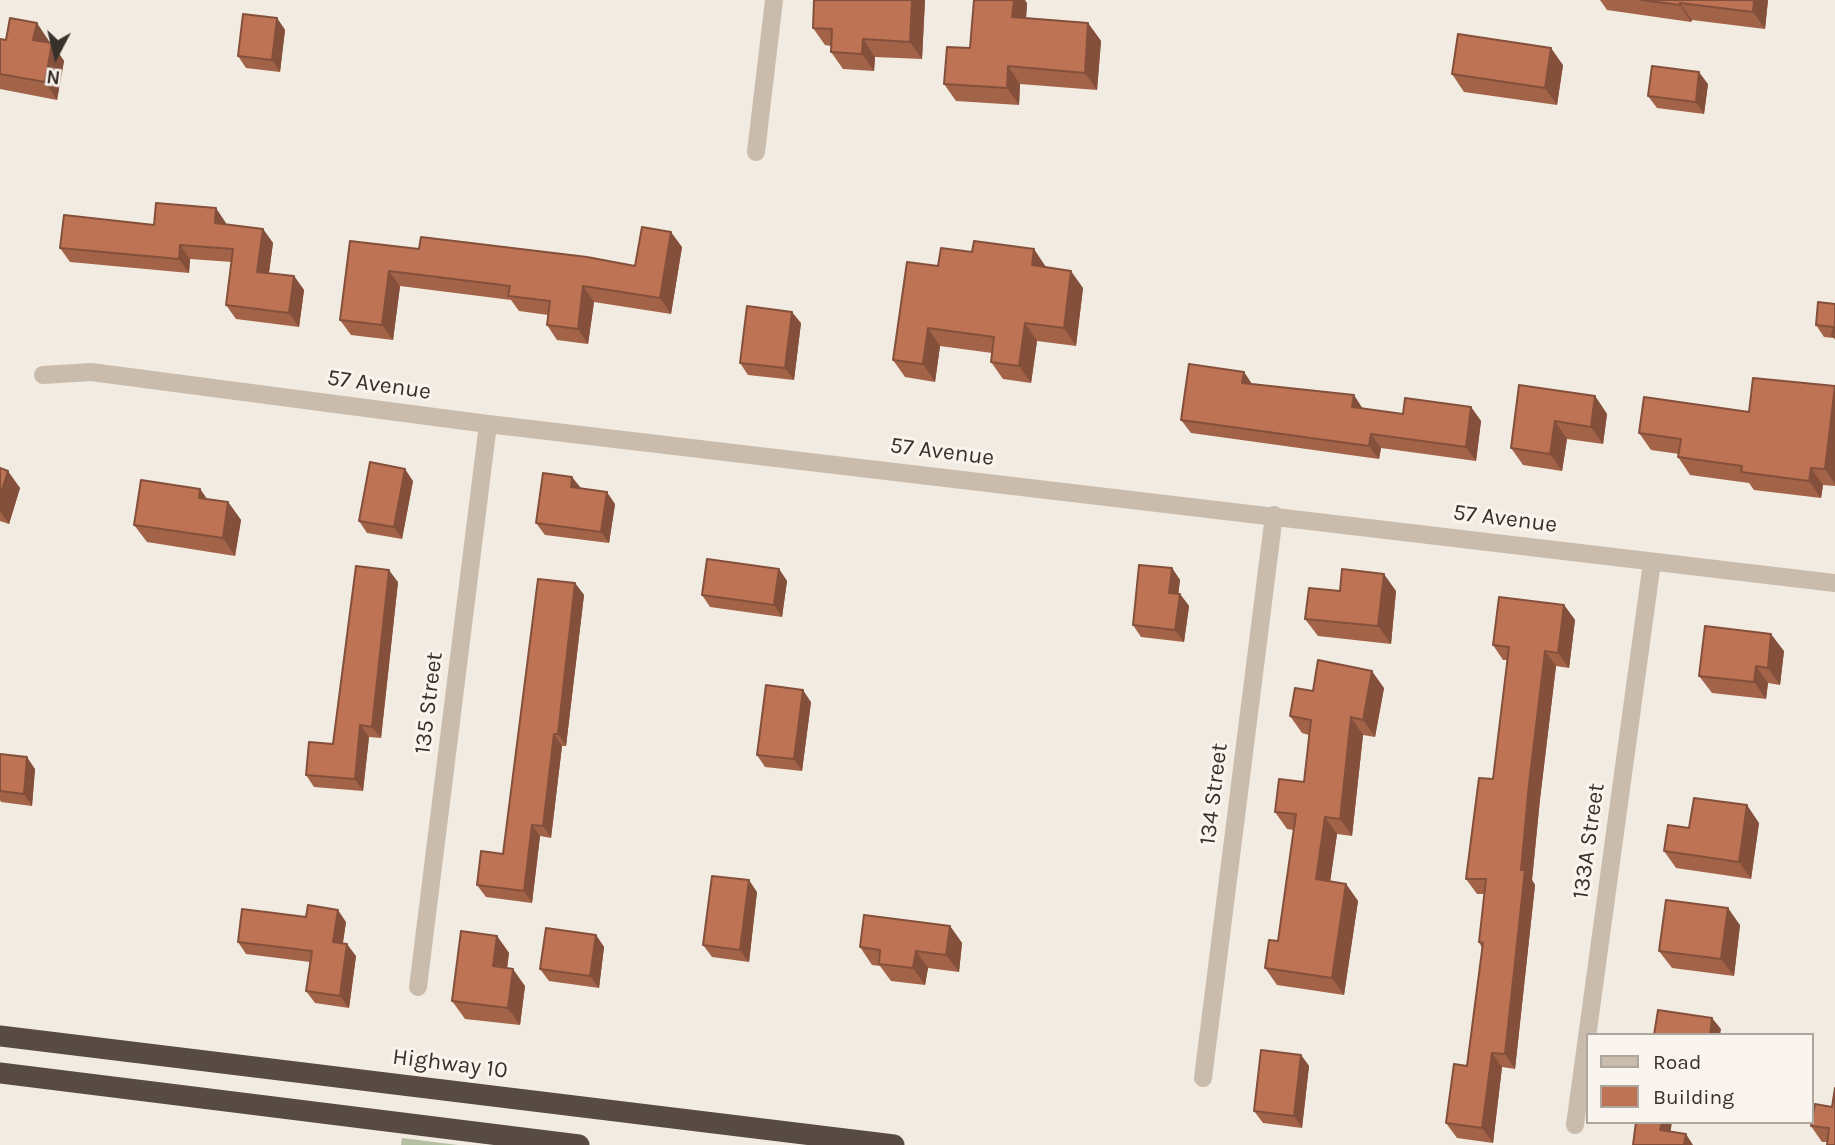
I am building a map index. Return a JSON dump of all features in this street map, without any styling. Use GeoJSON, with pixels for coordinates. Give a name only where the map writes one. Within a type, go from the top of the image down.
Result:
{"type":"FeatureCollection","features":[{"type":"Feature","properties":{"kind":"highway","name":"Highway 10"},"geometry":{"type":"LineString","coordinates":[[0,1036],[894,1145]]}},
{"type":"Feature","properties":{"kind":"highway"},"geometry":{"type":"LineString","coordinates":[[0,1073],[579,1145]]}},
{"type":"Feature","properties":{"kind":"street"},"geometry":{"type":"LineString","coordinates":[[756,152],[774,0]]}},
{"type":"Feature","properties":{"kind":"street","name":"57 Avenue"},"geometry":{"type":"LineString","coordinates":[[43,375],[91,372],[488,424],[1835,583]]}},
{"type":"Feature","properties":{"kind":"street","name":"135 Street"},"geometry":{"type":"LineString","coordinates":[[418,987],[488,424]]}},
{"type":"Feature","properties":{"kind":"street","name":"134 Street"},"geometry":{"type":"LineString","coordinates":[[1203,1079],[1274,515]]}},
{"type":"Feature","properties":{"kind":"street","name":"133A Street"},"geometry":{"type":"LineString","coordinates":[[1588,1033],[1652,562]]}},
{"type":"Feature","properties":{"kind":"street","name":"133A Street"},"geometry":{"type":"LineString","coordinates":[[1575,1125],[1587,1037]]}},
{"type":"Feature","properties":{"kind":"green space"},"geometry":{"type":"Polygon","coordinates":[[[402,1138],[458,1145],[401,1145],[402,1138]]]}},
{"type":"Feature","properties":{"kind":"building"},"geometry":{"type":"Polygon","coordinates":[[[814,0],[912,0],[910,42],[863,39],[862,54],[831,52],[832,29],[813,28],[814,0]]]}},
{"type":"Feature","properties":{"kind":"building"},"geometry":{"type":"Polygon","coordinates":[[[974,0],[1014,0],[1012,17],[1088,23],[1085,73],[1008,66],[1007,88],[944,84],[947,47],[970,48],[974,0]]]}},
{"type":"Feature","properties":{"kind":"building"},"geometry":{"type":"Polygon","coordinates":[[[1641,0],[1754,0],[1753,12],[1641,0]]]}},
{"type":"Feature","properties":{"kind":"building"},"geometry":{"type":"Polygon","coordinates":[[[243,14],[277,18],[272,60],[238,56],[243,14]]]}},
{"type":"Feature","properties":{"kind":"building"},"geometry":{"type":"Polygon","coordinates":[[[10,18],[37,23],[33,40],[52,43],[45,82],[0,74],[0,39],[6,40],[10,18]]]}},
{"type":"Feature","properties":{"kind":"building"},"geometry":{"type":"Polygon","coordinates":[[[1458,34],[1551,48],[1545,88],[1452,74],[1458,34]]]}},
{"type":"Feature","properties":{"kind":"building"},"geometry":{"type":"Polygon","coordinates":[[[1652,66],[1699,72],[1696,102],[1648,96],[1652,66]]]}},
{"type":"Feature","properties":{"kind":"building"},"geometry":{"type":"Polygon","coordinates":[[[156,203],[216,208],[215,223],[263,229],[257,272],[294,276],[289,313],[226,305],[233,249],[180,245],[179,259],[60,248],[64,215],[154,225],[156,203]]]}},
{"type":"Feature","properties":{"kind":"building"},"geometry":{"type":"Polygon","coordinates":[[[642,227],[671,232],[660,298],[583,286],[578,329],[547,325],[550,301],[508,296],[510,286],[389,271],[382,325],[340,320],[350,241],[419,249],[421,237],[587,257],[635,266],[642,227]]]}},
{"type":"Feature","properties":{"kind":"building"},"geometry":{"type":"Polygon","coordinates":[[[974,241],[1034,249],[1032,265],[1071,271],[1064,328],[1025,323],[1019,366],[991,362],[994,337],[928,328],[923,364],[893,360],[907,262],[938,266],[941,248],[972,252],[974,241]]]}},
{"type":"Feature","properties":{"kind":"building"},"geometry":{"type":"Polygon","coordinates":[[[1818,302],[1835,304],[1835,337],[1832,336],[1834,327],[1816,325],[1818,302]]]}},
{"type":"Feature","properties":{"kind":"building"},"geometry":{"type":"Polygon","coordinates":[[[747,306],[792,312],[785,368],[740,363],[747,306]]]}},
{"type":"Feature","properties":{"kind":"building"},"geometry":{"type":"Polygon","coordinates":[[[1189,364],[1244,372],[1242,383],[1354,395],[1352,407],[1403,414],[1405,398],[1471,407],[1466,447],[1371,434],[1369,446],[1181,420],[1189,364]]]}},
{"type":"Feature","properties":{"kind":"building"},"geometry":{"type":"Polygon","coordinates":[[[1753,378],[1835,386],[1825,469],[1811,468],[1809,481],[1741,472],[1742,466],[1678,457],[1681,439],[1639,433],[1644,397],[1749,412],[1753,378]]]}},
{"type":"Feature","properties":{"kind":"building"},"geometry":{"type":"Polygon","coordinates":[[[1519,385],[1595,396],[1591,427],[1555,421],[1550,454],[1511,448],[1519,385]]]}},
{"type":"Feature","properties":{"kind":"building"},"geometry":{"type":"Polygon","coordinates":[[[370,462],[405,469],[394,527],[359,521],[370,462]]]}},
{"type":"Feature","properties":{"kind":"building"},"geometry":{"type":"Polygon","coordinates":[[[0,468],[8,471],[0,496],[0,468]]]}},
{"type":"Feature","properties":{"kind":"building"},"geometry":{"type":"Polygon","coordinates":[[[543,473],[572,477],[571,487],[607,492],[601,532],[536,523],[543,473]]]}},
{"type":"Feature","properties":{"kind":"building"},"geometry":{"type":"Polygon","coordinates":[[[141,480],[200,489],[199,498],[228,502],[223,538],[134,525],[141,480]]]}},
{"type":"Feature","properties":{"kind":"building"},"geometry":{"type":"Polygon","coordinates":[[[707,559],[779,569],[774,605],[702,595],[707,559]]]}},
{"type":"Feature","properties":{"kind":"building"},"geometry":{"type":"Polygon","coordinates":[[[1139,565],[1172,568],[1169,593],[1180,594],[1175,630],[1133,625],[1139,565]]]}},
{"type":"Feature","properties":{"kind":"building"},"geometry":{"type":"Polygon","coordinates":[[[356,566],[389,570],[372,727],[360,725],[355,779],[306,775],[309,742],[333,744],[356,566]]]}},
{"type":"Feature","properties":{"kind":"building"},"geometry":{"type":"Polygon","coordinates":[[[1342,569],[1384,574],[1378,626],[1305,619],[1309,588],[1340,591],[1342,569]]]}},
{"type":"Feature","properties":{"kind":"building"},"geometry":{"type":"Polygon","coordinates":[[[538,579],[575,583],[558,734],[554,734],[543,826],[532,825],[524,891],[477,885],[481,851],[503,854],[538,579]]]}},
{"type":"Feature","properties":{"kind":"building"},"geometry":{"type":"Polygon","coordinates":[[[1499,597],[1564,605],[1558,653],[1545,651],[1529,784],[1521,870],[1525,870],[1505,1054],[1492,1053],[1482,1128],[1446,1123],[1454,1064],[1467,1066],[1483,943],[1479,942],[1486,879],[1466,879],[1479,778],[1493,779],[1509,647],[1493,645],[1499,597]]]}},
{"type":"Feature","properties":{"kind":"building"},"geometry":{"type":"Polygon","coordinates":[[[1705,626],[1771,634],[1768,668],[1756,666],[1754,682],[1699,676],[1705,626]]]}},
{"type":"Feature","properties":{"kind":"building"},"geometry":{"type":"Polygon","coordinates":[[[1318,660],[1372,671],[1363,720],[1351,717],[1340,819],[1325,817],[1316,879],[1346,884],[1332,978],[1265,968],[1269,940],[1278,941],[1296,814],[1275,812],[1279,779],[1304,782],[1311,720],[1290,716],[1295,688],[1313,691],[1318,660]]]}},
{"type":"Feature","properties":{"kind":"building"},"geometry":{"type":"Polygon","coordinates":[[[766,685],[803,690],[794,759],[757,755],[766,685]]]}},
{"type":"Feature","properties":{"kind":"building"},"geometry":{"type":"Polygon","coordinates":[[[0,754],[27,757],[24,794],[0,791],[0,754]]]}},
{"type":"Feature","properties":{"kind":"building"},"geometry":{"type":"Polygon","coordinates":[[[1694,798],[1747,805],[1739,862],[1664,851],[1668,825],[1689,828],[1694,798]]]}},
{"type":"Feature","properties":{"kind":"building"},"geometry":{"type":"Polygon","coordinates":[[[712,876],[749,880],[740,950],[703,945],[712,876]]]}},
{"type":"Feature","properties":{"kind":"building"},"geometry":{"type":"Polygon","coordinates":[[[1666,900],[1728,908],[1721,959],[1659,951],[1666,900]]]}},
{"type":"Feature","properties":{"kind":"building"},"geometry":{"type":"Polygon","coordinates":[[[308,905],[338,910],[333,942],[347,944],[340,996],[306,991],[312,951],[238,942],[242,909],[306,917],[308,905]]]}},
{"type":"Feature","properties":{"kind":"building"},"geometry":{"type":"Polygon","coordinates":[[[864,915],[950,926],[946,955],[916,951],[913,968],[879,964],[880,950],[860,947],[864,915]]]}},
{"type":"Feature","properties":{"kind":"building"},"geometry":{"type":"Polygon","coordinates":[[[546,928],[596,935],[590,976],[540,969],[546,928]]]}},
{"type":"Feature","properties":{"kind":"building"},"geometry":{"type":"Polygon","coordinates":[[[461,931],[497,936],[493,966],[513,969],[508,1008],[452,1001],[461,931]]]}},
{"type":"Feature","properties":{"kind":"building"},"geometry":{"type":"Polygon","coordinates":[[[1658,1010],[1712,1018],[1710,1033],[1654,1033],[1658,1010]]]}},
{"type":"Feature","properties":{"kind":"building"},"geometry":{"type":"Polygon","coordinates":[[[1261,1050],[1301,1055],[1294,1116],[1254,1111],[1261,1050]]]}},
{"type":"Feature","properties":{"kind":"building"},"geometry":{"type":"Polygon","coordinates":[[[1835,1088],[1835,1145],[1827,1145],[1829,1128],[1811,1126],[1814,1124],[1815,1104],[1832,1107],[1835,1088]]]}},
{"type":"Feature","properties":{"kind":"building"},"geometry":{"type":"Polygon","coordinates":[[[1636,1124],[1662,1124],[1660,1130],[1686,1134],[1684,1145],[1633,1145],[1636,1124]]]}}]}
